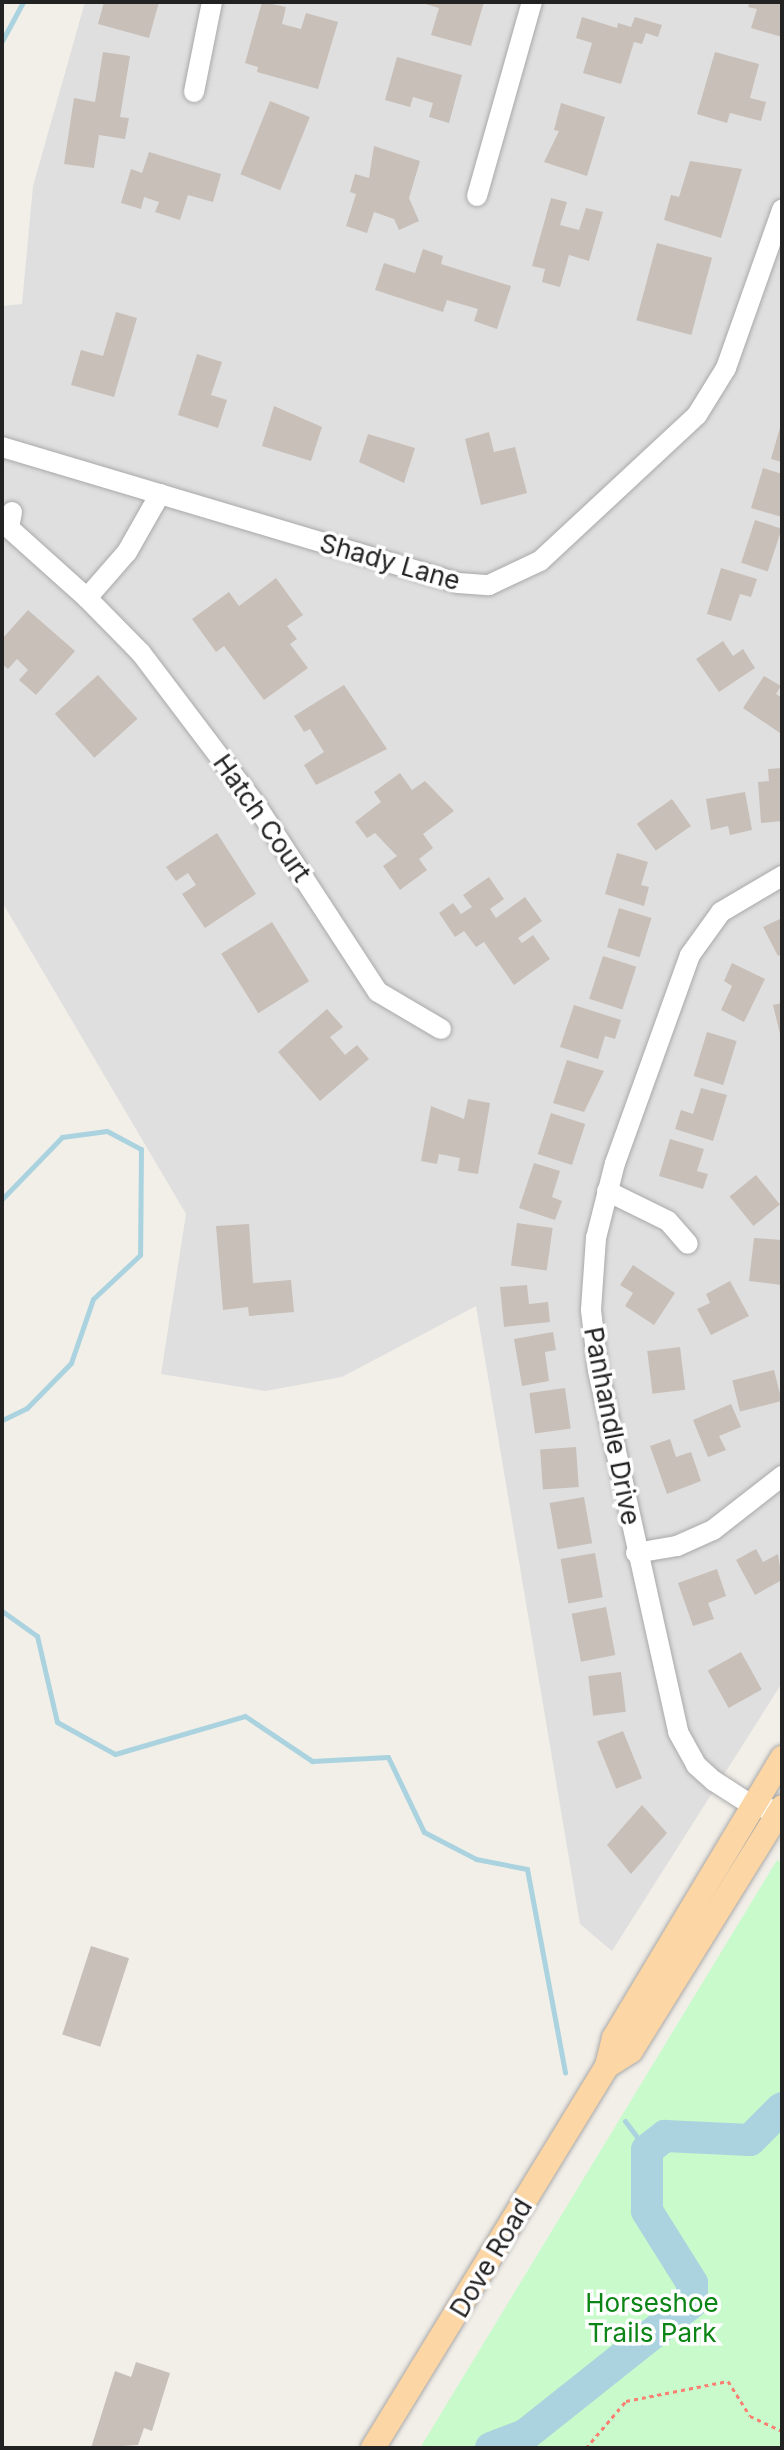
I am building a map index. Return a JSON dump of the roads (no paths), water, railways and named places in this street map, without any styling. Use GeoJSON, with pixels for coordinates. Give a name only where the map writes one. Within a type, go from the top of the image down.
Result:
{"type":"FeatureCollection","features":[{"type":"Feature","properties":{"kind":"main road","name":"Dove Road"},"geometry":{"type":"LineString","coordinates":[[373,2448],[607,2066],[614,2038],[782,1758]]}},
{"type":"Feature","properties":{"kind":"main road","name":"Dove Road"},"geometry":{"type":"LineString","coordinates":[[607,2066],[631,2051],[779,1819]]}},
{"type":"Feature","properties":{"kind":"street"},"geometry":{"type":"LineString","coordinates":[[194,92],[212,2]]}},
{"type":"Feature","properties":{"kind":"street"},"geometry":{"type":"LineString","coordinates":[[477,196],[532,2]]}},
{"type":"Feature","properties":{"kind":"street","name":"Shady Lane"},"geometry":{"type":"LineString","coordinates":[[2,447],[458,583],[489,585],[540,561],[697,415],[726,368],[782,210]]}},
{"type":"Feature","properties":{"kind":"street"},"geometry":{"type":"LineString","coordinates":[[87,598],[127,552],[160,494]]}},
{"type":"Feature","properties":{"kind":"street","name":"Hatch Court"},"geometry":{"type":"LineString","coordinates":[[12,512],[9,528],[87,598],[141,653],[256,805],[378,992],[441,1029]]}},
{"type":"Feature","properties":{"kind":"street","name":"Panhandle Drive"},"geometry":{"type":"LineString","coordinates":[[753,1806],[714,1781],[686,1750],[636,1553],[591,1310],[596,1238],[607,1191],[690,955],[721,912],[782,876]]}},
{"type":"Feature","properties":{"kind":"street"},"geometry":{"type":"LineString","coordinates":[[607,1191],[668,1221],[688,1244]]}},
{"type":"Feature","properties":{"kind":"street"},"geometry":{"type":"LineString","coordinates":[[636,1553],[677,1546],[713,1530],[782,1476]]}},
{"type":"Feature","properties":{"kind":"street"},"geometry":{"type":"LineString","coordinates":[[753,1806],[779,1819]]}},
{"type":"Feature","properties":{"kind":"waterway"},"geometry":{"type":"LineString","coordinates":[[2,41],[23,2]]}},
{"type":"Feature","properties":{"kind":"waterway"},"geometry":{"type":"LineString","coordinates":[[2,1199],[62,1137],[107,1131],[141,1149],[140,1255],[93,1299],[71,1363],[27,1408],[2,1420]]}},
{"type":"Feature","properties":{"kind":"waterway"},"geometry":{"type":"LineString","coordinates":[[2,1611],[37,1636],[57,1722],[115,1754],[245,1716],[312,1761],[388,1757],[424,1832],[476,1859],[527,1869],[565,2072]]}},
{"type":"Feature","properties":{"kind":"waterway"},"geometry":{"type":"LineString","coordinates":[[491,2448],[525,2435],[692,2302],[692,2283],[647,2211],[647,2150],[665,2136],[750,2140],[782,2108]]}},
{"type":"Feature","properties":{"kind":"waterway"},"geometry":{"type":"LineString","coordinates":[[625,2121],[647,2150]]}},
{"type":"Feature","properties":{"kind":"park label","name":"Horseshoe Trails Park"},"geometry":{"type":"Point","coordinates":[652,2318]}}]}
